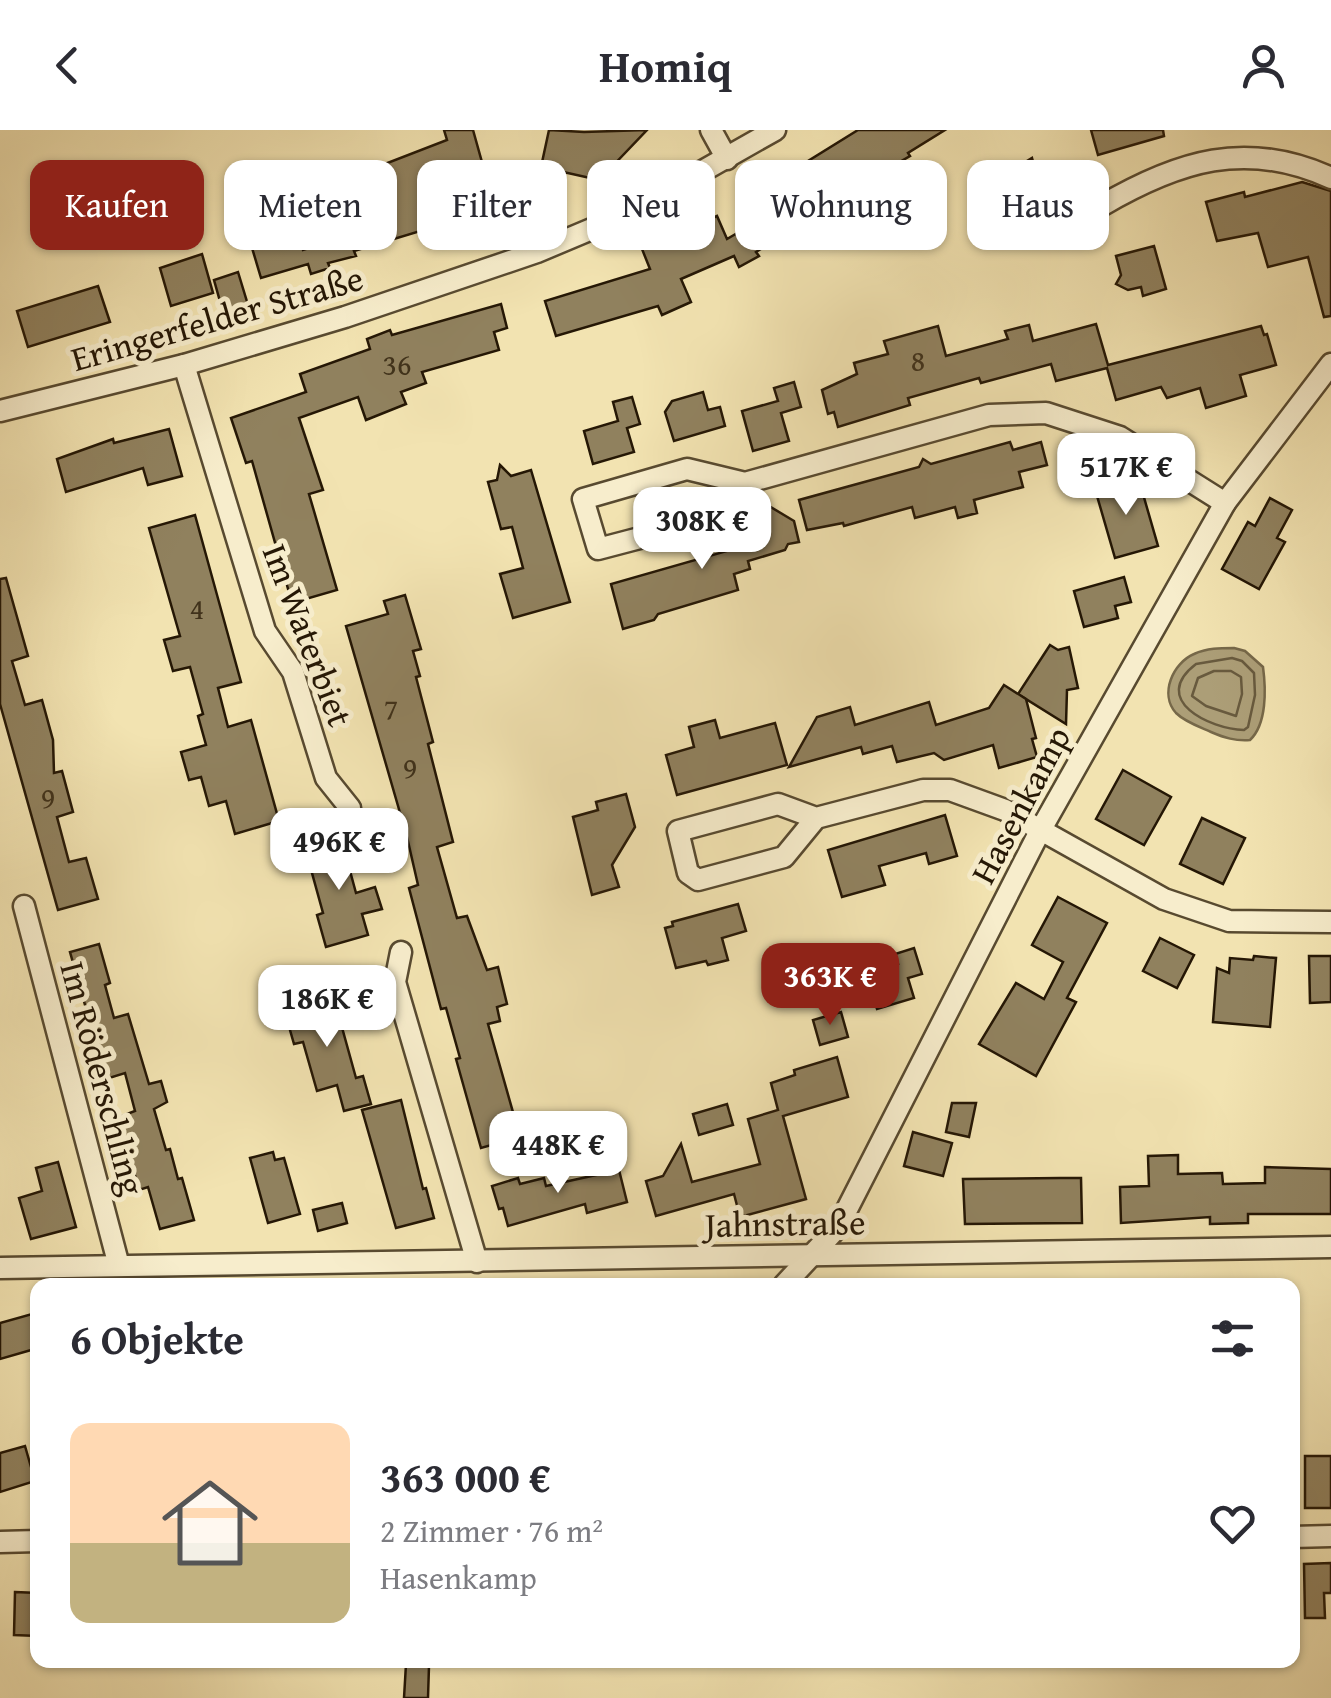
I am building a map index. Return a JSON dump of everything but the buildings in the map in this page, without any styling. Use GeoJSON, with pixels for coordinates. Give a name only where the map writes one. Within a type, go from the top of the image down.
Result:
{"type":"FeatureCollection","features":[{"type":"Feature","properties":{"kind":"street"},"geometry":{"type":"LineString","coordinates":[[711,130],[727,159]]}},
{"type":"Feature","properties":{"kind":"street","name":"Eringerfelder Straße"},"geometry":{"type":"LineString","coordinates":[[0,411],[184,364],[345,317],[534,253],[625,215],[775,130]]}},
{"type":"Feature","properties":{"kind":"street"},"geometry":{"type":"LineString","coordinates":[[1109,202],[1182,165],[1256,157],[1286,161],[1331,178]]}},
{"type":"Feature","properties":{"kind":"street","name":"Im Waterbiet"},"geometry":{"type":"LineString","coordinates":[[184,364],[265,631],[293,672],[326,778],[350,808]]}},
{"type":"Feature","properties":{"kind":"street","name":"Hasenkamp"},"geometry":{"type":"LineString","coordinates":[[790,1278],[838,1227],[1040,831],[1225,503],[1331,364]]}},
{"type":"Feature","properties":{"kind":"street"},"geometry":{"type":"LineString","coordinates":[[745,483],[687,470],[583,498],[598,549],[697,523],[745,483],[989,415],[1046,413],[1120,437],[1225,503]]}},
{"type":"Feature","properties":{"kind":"street"},"geometry":{"type":"LineString","coordinates":[[816,818],[784,857],[698,880],[688,873],[678,831],[778,804],[816,818],[923,790],[950,790],[986,801],[1164,899],[1229,921],[1331,922]]}},
{"type":"Feature","properties":{"kind":"street","name":"Im Röderschling"},"geometry":{"type":"LineString","coordinates":[[24,906],[120,1266]]}},
{"type":"Feature","properties":{"kind":"street"},"geometry":{"type":"LineString","coordinates":[[401,952],[395,982],[477,1262]]}},
{"type":"Feature","properties":{"kind":"street","name":"Jahnstraße"},"geometry":{"type":"LineString","coordinates":[[0,1268],[1331,1246]]}},
{"type":"Feature","properties":{"kind":"street"},"geometry":{"type":"LineString","coordinates":[[1300,1537],[1331,1536]]}},
{"type":"Feature","properties":{"kind":"street"},"geometry":{"type":"LineString","coordinates":[[0,1542],[30,1542]]}},
{"type":"Feature","properties":{"kind":"water"},"geometry":{"type":"Polygon","coordinates":[[[1204,651],[1245,651],[1263,667],[1262,716],[1250,740],[1226,737],[1188,722],[1176,713],[1169,697],[1171,680],[1186,658],[1204,651]]]}}]}
